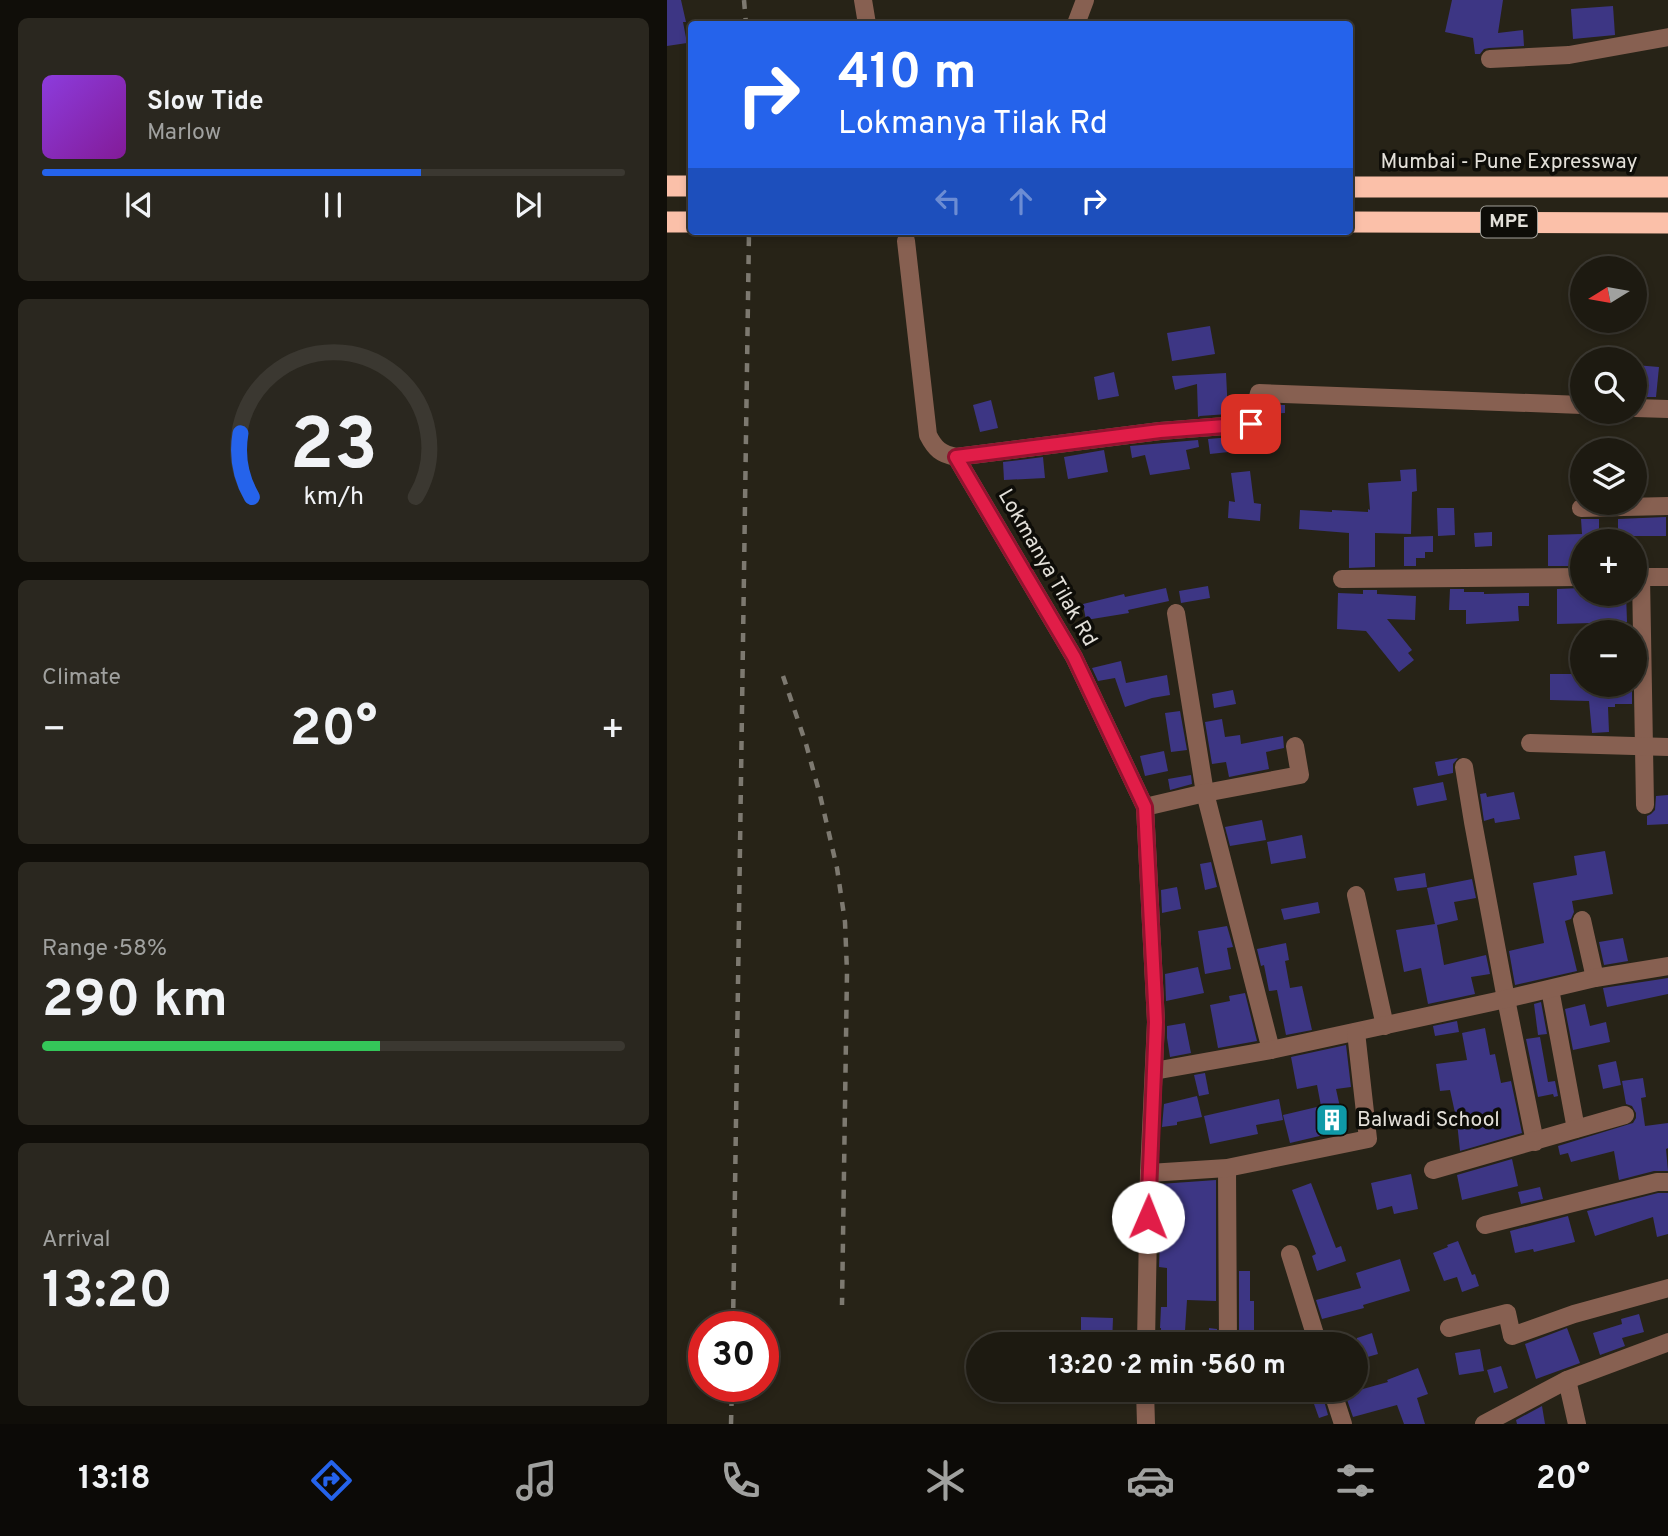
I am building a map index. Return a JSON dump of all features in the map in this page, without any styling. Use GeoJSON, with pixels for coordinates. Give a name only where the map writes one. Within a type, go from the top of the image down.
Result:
{"type":"FeatureCollection","features":[{"type":"Feature","properties":{"kind":"highway","name":"Mumbai - Pune Expressway"},"geometry":{"type":"LineString","coordinates":[[1353,187],[1668,187]]}},
{"type":"Feature","properties":{"kind":"highway","name":"MPE"},"geometry":{"type":"LineString","coordinates":[[1353,222],[1668,223]]}},
{"type":"Feature","properties":{"kind":"street"},"geometry":{"type":"LineString","coordinates":[[864,0],[867,21]]}},
{"type":"Feature","properties":{"kind":"street"},"geometry":{"type":"LineString","coordinates":[[1077,21],[1085,0]]}},
{"type":"Feature","properties":{"kind":"street"},"geometry":{"type":"LineString","coordinates":[[1490,59],[1569,55],[1668,37]]}},
{"type":"Feature","properties":{"kind":"street"},"geometry":{"type":"LineString","coordinates":[[906,241],[928,435],[934,448],[956,457],[1160,431],[1251,424],[1259,393],[1570,405]]}},
{"type":"Feature","properties":{"kind":"street"},"geometry":{"type":"LineString","coordinates":[[1647,408],[1668,409]]}},
{"type":"Feature","properties":{"kind":"street","name":"Lokmanya Tilak Rd"},"geometry":{"type":"LineString","coordinates":[[956,457],[1074,657],[1145,807],[1156,1022],[1149,1172],[1146,1332]]}},
{"type":"Feature","properties":{"kind":"street"},"geometry":{"type":"LineString","coordinates":[[1647,506],[1668,506]]}},
{"type":"Feature","properties":{"kind":"street"},"geometry":{"type":"LineString","coordinates":[[1647,577],[1668,577]]}},
{"type":"Feature","properties":{"kind":"street"},"geometry":{"type":"LineString","coordinates":[[1342,579],[1570,578]]}},
{"type":"Feature","properties":{"kind":"street"},"geometry":{"type":"LineString","coordinates":[[1639,606],[1645,805]]}},
{"type":"Feature","properties":{"kind":"street"},"geometry":{"type":"LineString","coordinates":[[1176,613],[1205,793],[1271,1050]]}},
{"type":"Feature","properties":{"kind":"street"},"geometry":{"type":"LineString","coordinates":[[1530,743],[1668,747]]}},
{"type":"Feature","properties":{"kind":"street"},"geometry":{"type":"LineString","coordinates":[[1145,807],[1300,775],[1295,746]]}},
{"type":"Feature","properties":{"kind":"street"},"geometry":{"type":"LineString","coordinates":[[1464,767],[1535,1142]]}},
{"type":"Feature","properties":{"kind":"street"},"geometry":{"type":"LineString","coordinates":[[1356,895],[1385,1026]]}},
{"type":"Feature","properties":{"kind":"street"},"geometry":{"type":"LineString","coordinates":[[1582,920],[1595,978]]}},
{"type":"Feature","properties":{"kind":"street"},"geometry":{"type":"LineString","coordinates":[[1154,1071],[1385,1026],[1595,978],[1668,966]]}},
{"type":"Feature","properties":{"kind":"street"},"geometry":{"type":"LineString","coordinates":[[1550,989],[1576,1129]]}},
{"type":"Feature","properties":{"kind":"street"},"geometry":{"type":"LineString","coordinates":[[1149,1172],[1228,1168],[1368,1139],[1355,1032]]}},
{"type":"Feature","properties":{"kind":"street"},"geometry":{"type":"LineString","coordinates":[[1433,1170],[1625,1115]]}},
{"type":"Feature","properties":{"kind":"street"},"geometry":{"type":"LineString","coordinates":[[1228,1168],[1228,1332]]}},
{"type":"Feature","properties":{"kind":"street"},"geometry":{"type":"LineString","coordinates":[[1485,1225],[1657,1182],[1668,1182]]}},
{"type":"Feature","properties":{"kind":"street"},"geometry":{"type":"LineString","coordinates":[[1290,1254],[1314,1332]]}},
{"type":"Feature","properties":{"kind":"street"},"geometry":{"type":"LineString","coordinates":[[1449,1328],[1507,1313],[1512,1336],[1573,1314],[1668,1288]]}},
{"type":"Feature","properties":{"kind":"street"},"geometry":{"type":"LineString","coordinates":[[1484,1424],[1567,1380],[1668,1342]]}},
{"type":"Feature","properties":{"kind":"street"},"geometry":{"type":"LineString","coordinates":[[1567,1380],[1577,1424]]}},
{"type":"Feature","properties":{"kind":"street"},"geometry":{"type":"LineString","coordinates":[[1145,1402],[1145,1424]]}},
{"type":"Feature","properties":{"kind":"street"},"geometry":{"type":"LineString","coordinates":[[1336,1402],[1343,1424]]}},
{"type":"Feature","properties":{"kind":"building"},"geometry":{"type":"Polygon","coordinates":[[[667,0],[681,0],[687,43],[667,46],[667,0]]]}},
{"type":"Feature","properties":{"kind":"building"},"geometry":{"type":"Polygon","coordinates":[[[1452,0],[1503,0],[1498,33],[1523,30],[1524,46],[1489,48],[1475,54],[1473,38],[1445,32],[1452,0]]]}},
{"type":"Feature","properties":{"kind":"building"},"geometry":{"type":"Polygon","coordinates":[[[1613,6],[1615,35],[1573,39],[1571,9],[1613,6]]]}},
{"type":"Feature","properties":{"kind":"building"},"geometry":{"type":"Polygon","coordinates":[[[1210,326],[1215,354],[1172,361],[1167,333],[1210,326]]]}},
{"type":"Feature","properties":{"kind":"building"},"geometry":{"type":"Polygon","coordinates":[[[1647,366],[1659,367],[1656,397],[1647,397],[1647,366]]]}},
{"type":"Feature","properties":{"kind":"building"},"geometry":{"type":"Polygon","coordinates":[[[1114,372],[1119,396],[1098,400],[1094,377],[1114,372]]]}},
{"type":"Feature","properties":{"kind":"building"},"geometry":{"type":"Polygon","coordinates":[[[1226,373],[1228,414],[1198,417],[1197,384],[1175,390],[1172,376],[1226,373]]]}},
{"type":"Feature","properties":{"kind":"building"},"geometry":{"type":"Polygon","coordinates":[[[991,400],[998,428],[980,432],[973,405],[991,400]]]}},
{"type":"Feature","properties":{"kind":"building"},"geometry":{"type":"Polygon","coordinates":[[[1268,405],[1285,405],[1285,413],[1265,414],[1268,405]]]}},
{"type":"Feature","properties":{"kind":"building"},"geometry":{"type":"Polygon","coordinates":[[[1245,436],[1247,450],[1210,454],[1208,439],[1245,436]]]}},
{"type":"Feature","properties":{"kind":"building"},"geometry":{"type":"Polygon","coordinates":[[[1198,440],[1199,447],[1186,450],[1190,469],[1150,475],[1145,455],[1132,458],[1130,446],[1198,440]]]}},
{"type":"Feature","properties":{"kind":"building"},"geometry":{"type":"Polygon","coordinates":[[[1104,450],[1108,472],[1068,479],[1064,457],[1104,450]]]}},
{"type":"Feature","properties":{"kind":"building"},"geometry":{"type":"Polygon","coordinates":[[[1043,457],[1045,478],[1004,480],[1003,462],[1043,457]]]}},
{"type":"Feature","properties":{"kind":"building"},"geometry":{"type":"Polygon","coordinates":[[[1416,469],[1417,491],[1412,492],[1411,534],[1375,533],[1375,567],[1349,568],[1349,533],[1299,529],[1300,510],[1368,512],[1368,483],[1401,481],[1400,470],[1416,469]]]}},
{"type":"Feature","properties":{"kind":"building"},"geometry":{"type":"Polygon","coordinates":[[[1250,471],[1254,503],[1261,504],[1260,521],[1228,518],[1229,501],[1235,502],[1231,473],[1250,471]]]}},
{"type":"Feature","properties":{"kind":"building"},"geometry":{"type":"Polygon","coordinates":[[[1437,508],[1454,508],[1455,535],[1438,536],[1437,508]]]}},
{"type":"Feature","properties":{"kind":"building"},"geometry":{"type":"Polygon","coordinates":[[[1666,517],[1666,536],[1647,536],[1647,529],[1618,529],[1618,519],[1666,517]]]}},
{"type":"Feature","properties":{"kind":"building"},"geometry":{"type":"Polygon","coordinates":[[[1581,519],[1599,519],[1599,529],[1582,529],[1581,519]]]}},
{"type":"Feature","properties":{"kind":"building"},"geometry":{"type":"Polygon","coordinates":[[[1492,532],[1492,546],[1475,547],[1474,533],[1492,532]]]}},
{"type":"Feature","properties":{"kind":"building"},"geometry":{"type":"Polygon","coordinates":[[[1570,534],[1570,566],[1548,566],[1548,535],[1570,534]]]}},
{"type":"Feature","properties":{"kind":"building"},"geometry":{"type":"Polygon","coordinates":[[[1433,536],[1433,552],[1425,552],[1425,558],[1416,558],[1416,566],[1404,566],[1404,537],[1433,536]]]}},
{"type":"Feature","properties":{"kind":"building"},"geometry":{"type":"Polygon","coordinates":[[[1208,586],[1210,598],[1181,603],[1179,591],[1208,586]]]}},
{"type":"Feature","properties":{"kind":"building"},"geometry":{"type":"Polygon","coordinates":[[[1166,588],[1169,601],[1128,610],[1129,613],[1086,620],[1083,604],[1166,588]]]}},
{"type":"Feature","properties":{"kind":"building"},"geometry":{"type":"Polygon","coordinates":[[[1570,588],[1570,606],[1626,606],[1627,620],[1570,620],[1570,624],[1557,624],[1557,589],[1570,588]]]}},
{"type":"Feature","properties":{"kind":"building"},"geometry":{"type":"Polygon","coordinates":[[[1450,589],[1484,594],[1529,593],[1529,606],[1518,606],[1519,621],[1466,624],[1466,610],[1449,610],[1450,589]]]}},
{"type":"Feature","properties":{"kind":"building"},"geometry":{"type":"Polygon","coordinates":[[[1363,590],[1377,590],[1377,594],[1416,596],[1415,620],[1387,619],[1412,650],[1408,653],[1414,660],[1399,672],[1366,631],[1337,629],[1338,593],[1363,594],[1363,590]]]}},
{"type":"Feature","properties":{"kind":"building"},"geometry":{"type":"Polygon","coordinates":[[[1121,661],[1126,683],[1167,675],[1170,695],[1125,707],[1115,678],[1098,681],[1092,668],[1121,661]]]}},
{"type":"Feature","properties":{"kind":"building"},"geometry":{"type":"Polygon","coordinates":[[[1550,674],[1570,674],[1570,697],[1632,697],[1632,704],[1615,704],[1615,707],[1608,707],[1609,732],[1592,733],[1589,701],[1550,700],[1550,674]]]}},
{"type":"Feature","properties":{"kind":"building"},"geometry":{"type":"Polygon","coordinates":[[[1233,690],[1236,704],[1214,708],[1212,694],[1233,690]]]}},
{"type":"Feature","properties":{"kind":"building"},"geometry":{"type":"Polygon","coordinates":[[[1180,711],[1187,750],[1171,752],[1165,713],[1180,711]]]}},
{"type":"Feature","properties":{"kind":"building"},"geometry":{"type":"Polygon","coordinates":[[[1222,719],[1225,737],[1240,735],[1241,744],[1283,736],[1284,748],[1266,752],[1269,769],[1229,777],[1226,762],[1212,764],[1205,722],[1222,719]]]}},
{"type":"Feature","properties":{"kind":"building"},"geometry":{"type":"Polygon","coordinates":[[[1164,751],[1168,771],[1145,776],[1140,756],[1164,751]]]}},
{"type":"Feature","properties":{"kind":"building"},"geometry":{"type":"Polygon","coordinates":[[[1458,758],[1453,764],[1453,773],[1438,776],[1435,762],[1458,758]]]}},
{"type":"Feature","properties":{"kind":"building"},"geometry":{"type":"Polygon","coordinates":[[[1191,775],[1192,784],[1170,790],[1168,779],[1191,775]]]}},
{"type":"Feature","properties":{"kind":"building"},"geometry":{"type":"Polygon","coordinates":[[[1443,782],[1447,800],[1417,806],[1413,788],[1443,782]]]}},
{"type":"Feature","properties":{"kind":"building"},"geometry":{"type":"Polygon","coordinates":[[[1514,792],[1520,819],[1495,823],[1494,818],[1484,821],[1480,794],[1486,793],[1487,797],[1514,792]]]}},
{"type":"Feature","properties":{"kind":"building"},"geometry":{"type":"Polygon","coordinates":[[[1668,795],[1668,824],[1647,825],[1647,816],[1655,810],[1656,796],[1668,795]]]}},
{"type":"Feature","properties":{"kind":"building"},"geometry":{"type":"Polygon","coordinates":[[[1262,820],[1266,840],[1230,846],[1225,827],[1262,820]]]}},
{"type":"Feature","properties":{"kind":"building"},"geometry":{"type":"Polygon","coordinates":[[[1302,835],[1306,858],[1271,864],[1267,842],[1302,835]]]}},
{"type":"Feature","properties":{"kind":"building"},"geometry":{"type":"Polygon","coordinates":[[[1605,851],[1613,894],[1572,901],[1574,912],[1571,919],[1565,921],[1577,971],[1515,985],[1509,951],[1544,943],[1533,883],[1577,875],[1574,856],[1605,851]]]}},
{"type":"Feature","properties":{"kind":"building"},"geometry":{"type":"Polygon","coordinates":[[[1211,862],[1217,887],[1205,890],[1200,864],[1211,862]]]}},
{"type":"Feature","properties":{"kind":"building"},"geometry":{"type":"Polygon","coordinates":[[[1425,873],[1427,887],[1397,891],[1394,878],[1425,873]]]}},
{"type":"Feature","properties":{"kind":"building"},"geometry":{"type":"Polygon","coordinates":[[[1472,879],[1476,898],[1454,902],[1458,920],[1437,925],[1444,965],[1486,955],[1490,974],[1471,977],[1475,994],[1428,1004],[1421,968],[1404,972],[1396,930],[1435,924],[1427,888],[1472,879]]]}},
{"type":"Feature","properties":{"kind":"building"},"geometry":{"type":"Polygon","coordinates":[[[1177,887],[1181,909],[1162,913],[1161,890],[1177,887]]]}},
{"type":"Feature","properties":{"kind":"building"},"geometry":{"type":"Polygon","coordinates":[[[1318,902],[1320,913],[1284,920],[1281,909],[1318,902]]]}},
{"type":"Feature","properties":{"kind":"building"},"geometry":{"type":"Polygon","coordinates":[[[1227,926],[1233,947],[1227,948],[1231,969],[1205,974],[1198,931],[1227,926]]]}},
{"type":"Feature","properties":{"kind":"building"},"geometry":{"type":"Polygon","coordinates":[[[1623,938],[1628,961],[1604,965],[1599,942],[1623,938]]]}},
{"type":"Feature","properties":{"kind":"building"},"geometry":{"type":"Polygon","coordinates":[[[1286,943],[1289,960],[1285,961],[1290,988],[1302,986],[1312,1030],[1286,1035],[1277,990],[1269,991],[1264,965],[1261,966],[1257,949],[1286,943]]]}},
{"type":"Feature","properties":{"kind":"building"},"geometry":{"type":"Polygon","coordinates":[[[1198,967],[1204,993],[1166,1001],[1165,974],[1198,967]]]}},
{"type":"Feature","properties":{"kind":"building"},"geometry":{"type":"Polygon","coordinates":[[[1668,978],[1668,994],[1607,1007],[1603,988],[1668,978]]]}},
{"type":"Feature","properties":{"kind":"building"},"geometry":{"type":"Polygon","coordinates":[[[1245,993],[1257,1041],[1218,1048],[1210,1005],[1230,1001],[1229,996],[1245,993]]]}},
{"type":"Feature","properties":{"kind":"building"},"geometry":{"type":"Polygon","coordinates":[[[1541,1002],[1547,1034],[1538,1035],[1534,1004],[1541,1002]]]}},
{"type":"Feature","properties":{"kind":"building"},"geometry":{"type":"Polygon","coordinates":[[[1585,1004],[1590,1026],[1606,1022],[1610,1042],[1573,1050],[1565,1009],[1585,1004]]]}},
{"type":"Feature","properties":{"kind":"building"},"geometry":{"type":"Polygon","coordinates":[[[1457,1021],[1459,1032],[1435,1036],[1433,1026],[1457,1021]]]}},
{"type":"Feature","properties":{"kind":"building"},"geometry":{"type":"Polygon","coordinates":[[[1185,1023],[1191,1053],[1170,1057],[1167,1026],[1185,1023]]]}},
{"type":"Feature","properties":{"kind":"building"},"geometry":{"type":"Polygon","coordinates":[[[1485,1028],[1490,1055],[1495,1054],[1501,1083],[1511,1081],[1522,1133],[1460,1151],[1450,1090],[1440,1091],[1436,1064],[1467,1060],[1462,1033],[1485,1028]]]}},
{"type":"Feature","properties":{"kind":"building"},"geometry":{"type":"Polygon","coordinates":[[[1540,1037],[1548,1082],[1555,1081],[1558,1096],[1554,1097],[1553,1094],[1538,1097],[1526,1039],[1540,1037]]]}},
{"type":"Feature","properties":{"kind":"building"},"geometry":{"type":"Polygon","coordinates":[[[1346,1045],[1351,1087],[1336,1089],[1345,1130],[1290,1143],[1283,1115],[1321,1106],[1317,1085],[1297,1089],[1291,1057],[1346,1045]]]}},
{"type":"Feature","properties":{"kind":"building"},"geometry":{"type":"Polygon","coordinates":[[[1616,1061],[1621,1085],[1603,1089],[1598,1065],[1616,1061]]]}},
{"type":"Feature","properties":{"kind":"building"},"geometry":{"type":"Polygon","coordinates":[[[1205,1073],[1209,1094],[1199,1096],[1194,1075],[1205,1073]]]}},
{"type":"Feature","properties":{"kind":"building"},"geometry":{"type":"Polygon","coordinates":[[[1643,1078],[1646,1097],[1641,1098],[1645,1126],[1668,1123],[1668,1171],[1654,1171],[1619,1180],[1614,1151],[1571,1162],[1568,1153],[1560,1155],[1558,1146],[1633,1123],[1636,1113],[1632,1106],[1626,1104],[1622,1081],[1643,1078]]]}},
{"type":"Feature","properties":{"kind":"building"},"geometry":{"type":"Polygon","coordinates":[[[1197,1096],[1202,1117],[1162,1127],[1164,1104],[1197,1096]]]}},
{"type":"Feature","properties":{"kind":"building"},"geometry":{"type":"Polygon","coordinates":[[[1279,1099],[1283,1120],[1256,1125],[1258,1134],[1210,1144],[1204,1116],[1279,1099]]]}},
{"type":"Feature","properties":{"kind":"building"},"geometry":{"type":"Polygon","coordinates":[[[1512,1159],[1518,1186],[1462,1200],[1457,1175],[1512,1159]]]}},
{"type":"Feature","properties":{"kind":"building"},"geometry":{"type":"Polygon","coordinates":[[[1411,1174],[1418,1209],[1394,1214],[1392,1206],[1377,1210],[1371,1183],[1411,1174]]]}},
{"type":"Feature","properties":{"kind":"building"},"geometry":{"type":"Polygon","coordinates":[[[1216,1180],[1216,1301],[1187,1300],[1185,1331],[1209,1332],[1161,1332],[1161,1307],[1167,1307],[1167,1268],[1159,1267],[1160,1184],[1216,1180]]]}},
{"type":"Feature","properties":{"kind":"building"},"geometry":{"type":"Polygon","coordinates":[[[1311,1183],[1336,1248],[1341,1246],[1346,1261],[1317,1271],[1312,1256],[1316,1254],[1292,1190],[1311,1183]]]}},
{"type":"Feature","properties":{"kind":"building"},"geometry":{"type":"Polygon","coordinates":[[[1540,1187],[1543,1199],[1521,1204],[1518,1192],[1540,1187]]]}},
{"type":"Feature","properties":{"kind":"building"},"geometry":{"type":"Polygon","coordinates":[[[1658,1193],[1668,1193],[1668,1234],[1657,1237],[1653,1217],[1595,1236],[1587,1211],[1658,1193]]]}},
{"type":"Feature","properties":{"kind":"building"},"geometry":{"type":"Polygon","coordinates":[[[1568,1216],[1575,1242],[1534,1252],[1533,1249],[1515,1253],[1510,1231],[1568,1216]]]}},
{"type":"Feature","properties":{"kind":"building"},"geometry":{"type":"Polygon","coordinates":[[[1458,1241],[1479,1286],[1462,1292],[1457,1277],[1444,1281],[1433,1253],[1458,1241]]]}},
{"type":"Feature","properties":{"kind":"building"},"geometry":{"type":"Polygon","coordinates":[[[1400,1259],[1410,1291],[1363,1305],[1364,1308],[1322,1319],[1316,1300],[1361,1288],[1356,1273],[1400,1259]]]}},
{"type":"Feature","properties":{"kind":"building"},"geometry":{"type":"Polygon","coordinates":[[[1239,1271],[1250,1271],[1254,1332],[1239,1332],[1239,1271]]]}},
{"type":"Feature","properties":{"kind":"building"},"geometry":{"type":"Polygon","coordinates":[[[1639,1314],[1644,1332],[1622,1338],[1625,1346],[1600,1355],[1593,1333],[1622,1324],[1621,1319],[1639,1314]]]}},
{"type":"Feature","properties":{"kind":"building"},"geometry":{"type":"Polygon","coordinates":[[[1081,1317],[1113,1318],[1112,1332],[1081,1332],[1081,1317]]]}},
{"type":"Feature","properties":{"kind":"building"},"geometry":{"type":"Polygon","coordinates":[[[1567,1328],[1580,1363],[1536,1379],[1525,1344],[1567,1328]]]}},
{"type":"Feature","properties":{"kind":"building"},"geometry":{"type":"Polygon","coordinates":[[[1372,1333],[1378,1354],[1368,1357],[1368,1334],[1372,1333]]]}},
{"type":"Feature","properties":{"kind":"building"},"geometry":{"type":"Polygon","coordinates":[[[1480,1349],[1484,1371],[1459,1375],[1455,1353],[1480,1349]]]}},
{"type":"Feature","properties":{"kind":"building"},"geometry":{"type":"Polygon","coordinates":[[[1501,1366],[1508,1388],[1494,1393],[1487,1370],[1501,1366]]]}},
{"type":"Feature","properties":{"kind":"building"},"geometry":{"type":"Polygon","coordinates":[[[1418,1368],[1428,1394],[1417,1398],[1425,1424],[1404,1424],[1397,1405],[1353,1417],[1348,1402],[1368,1402],[1368,1388],[1388,1382],[1387,1380],[1418,1368]]]}},
{"type":"Feature","properties":{"kind":"building"},"geometry":{"type":"Polygon","coordinates":[[[1313,1402],[1324,1402],[1328,1415],[1319,1418],[1313,1402]]]}},
{"type":"Feature","properties":{"kind":"building"},"geometry":{"type":"Polygon","coordinates":[[[1542,1406],[1545,1424],[1517,1424],[1516,1420],[1542,1406]]]}},
{"type":"Feature","properties":{"kind":"railway"},"geometry":{"type":"LineString","coordinates":[[744,0],[746,21]]}},
{"type":"Feature","properties":{"kind":"railway"},"geometry":{"type":"LineString","coordinates":[[733,1311],[749,235]]}},
{"type":"Feature","properties":{"kind":"railway"},"geometry":{"type":"LineString","coordinates":[[783,676],[820,795],[837,868],[845,922],[847,972],[842,1305]]}},
{"type":"Feature","properties":{"kind":"railway"},"geometry":{"type":"LineString","coordinates":[[731,1424],[732,1402]]}},
{"type":"Feature","properties":{"kind":"place","name":"Balwadi School"},"geometry":{"type":"Point","coordinates":[1332,1120]}},
{"type":"Feature","properties":{"kind":"route"},"geometry":{"type":"LineString","coordinates":[[1148,1217],[1156,1022],[1145,807],[1074,657],[956,457],[1160,431],[1251,424]]}}]}
